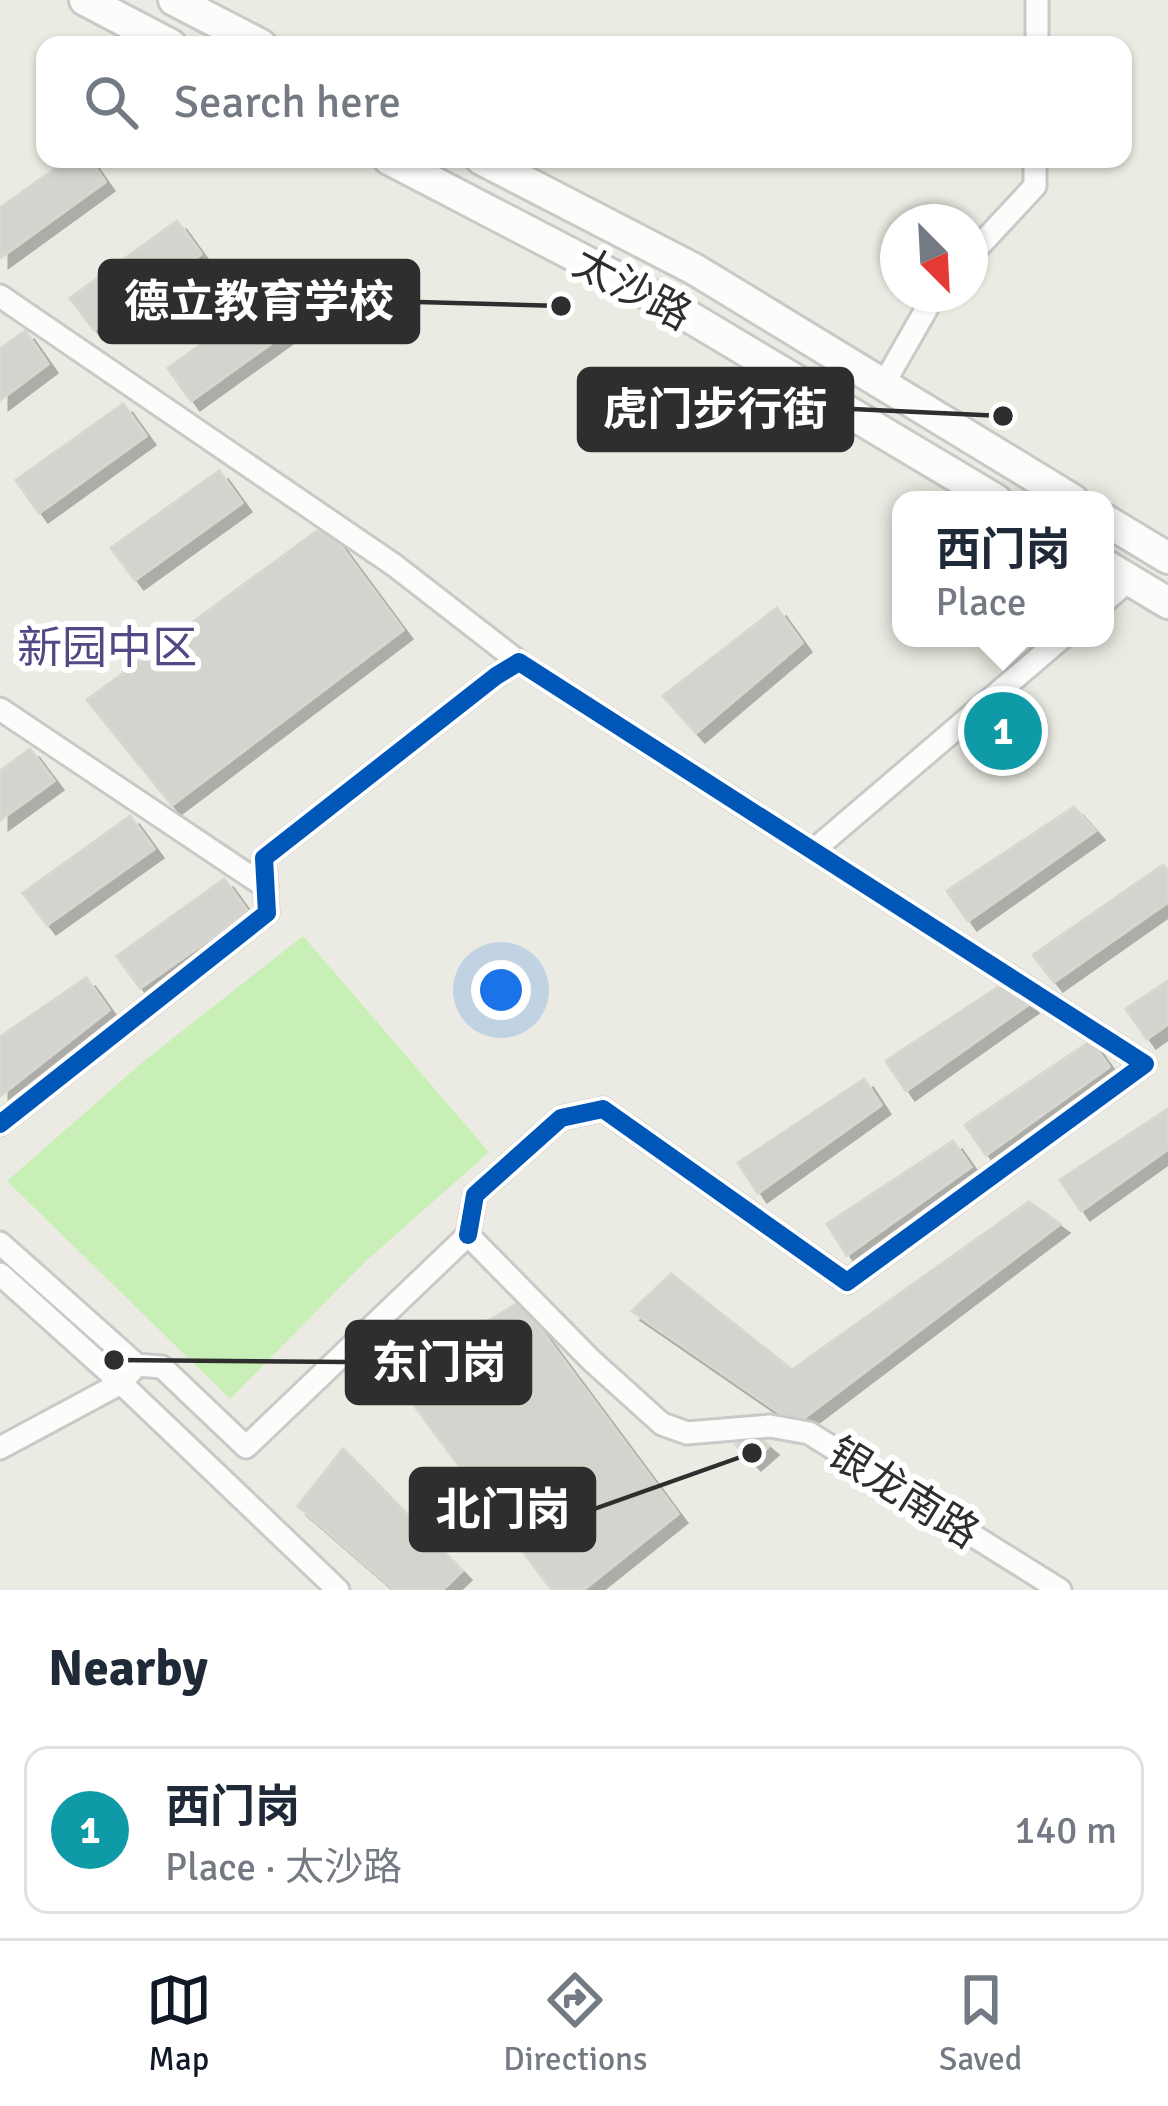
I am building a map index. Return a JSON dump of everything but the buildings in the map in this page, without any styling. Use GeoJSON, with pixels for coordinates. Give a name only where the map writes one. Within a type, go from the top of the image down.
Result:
{"type":"FeatureCollection","features":[{"type":"Feature","properties":{"kind":"main road"},"geometry":{"type":"LineString","coordinates":[[85,0],[154,36]]}},
{"type":"Feature","properties":{"kind":"main road"},"geometry":{"type":"LineString","coordinates":[[174,0],[244,36]]}},
{"type":"Feature","properties":{"kind":"main road","name":"太沙路"},"geometry":{"type":"LineString","coordinates":[[406,168],[673,307],[981,491]]}},
{"type":"Feature","properties":{"kind":"main road","name":"太沙路"},"geometry":{"type":"LineString","coordinates":[[498,168],[694,269],[1058,491]]}},
{"type":"Feature","properties":{"kind":"main road"},"geometry":{"type":"LineString","coordinates":[[1114,525],[1168,558]]}},
{"type":"Feature","properties":{"kind":"main road"},"geometry":{"type":"LineString","coordinates":[[1117,573],[1168,603]]}},
{"type":"Feature","properties":{"kind":"street"},"geometry":{"type":"LineString","coordinates":[[1037,0],[1037,36]]}},
{"type":"Feature","properties":{"kind":"street"},"geometry":{"type":"LineString","coordinates":[[988,237],[1035,186],[1035,168]]}},
{"type":"Feature","properties":{"kind":"street"},"geometry":{"type":"LineString","coordinates":[[0,296],[394,565],[519,662],[1145,1064],[847,1282],[603,1109],[561,1118],[475,1195],[468,1235],[246,1447],[162,1367],[137,1365],[0,1243]]}},
{"type":"Feature","properties":{"kind":"street"},"geometry":{"type":"LineString","coordinates":[[884,385],[925,312]]}},
{"type":"Feature","properties":{"kind":"street"},"geometry":{"type":"LineString","coordinates":[[815,849],[1051,647]]}},
{"type":"Feature","properties":{"kind":"street"},"geometry":{"type":"LineString","coordinates":[[0,1124],[267,913],[264,858],[519,662]]}},
{"type":"Feature","properties":{"kind":"street"},"geometry":{"type":"LineString","coordinates":[[0,710],[266,887]]}},
{"type":"Feature","properties":{"kind":"street","name":"银龙南路"},"geometry":{"type":"LineString","coordinates":[[468,1235],[591,1360],[662,1424],[687,1433],[770,1426],[809,1433],[1060,1590]]}},
{"type":"Feature","properties":{"kind":"street"},"geometry":{"type":"LineString","coordinates":[[0,1274],[338,1590]]}},
{"type":"Feature","properties":{"kind":"street"},"geometry":{"type":"LineString","coordinates":[[0,1448],[121,1383],[137,1365]]}},
{"type":"Feature","properties":{"kind":"green space"},"geometry":{"type":"Polygon","coordinates":[[[303,936],[489,1152],[366,1261],[230,1399],[7,1181],[144,1061],[303,936]]]}},
{"type":"Feature","properties":{"kind":"cycle path"},"geometry":{"type":"LineString","coordinates":[[0,1124],[267,913],[264,858],[519,662],[1145,1064],[847,1282],[603,1109],[561,1118],[475,1195],[468,1235]]}},
{"type":"Feature","properties":{"kind":"place","name":"德立教育学校"},"geometry":{"type":"Point","coordinates":[561,306]}},
{"type":"Feature","properties":{"kind":"place","name":"虎门步行街"},"geometry":{"type":"Point","coordinates":[1003,416]}},
{"type":"Feature","properties":{"kind":"place","name":"西门岗"},"geometry":{"type":"Point","coordinates":[1003,731]}},
{"type":"Feature","properties":{"kind":"place","name":"东门岗"},"geometry":{"type":"Point","coordinates":[114,1360]}},
{"type":"Feature","properties":{"kind":"place","name":"北门岗"},"geometry":{"type":"Point","coordinates":[752,1453]}},
{"type":"Feature","properties":{"kind":"district","name":"新园中区"},"geometry":{"type":"Point","coordinates":[107,647]}}]}
